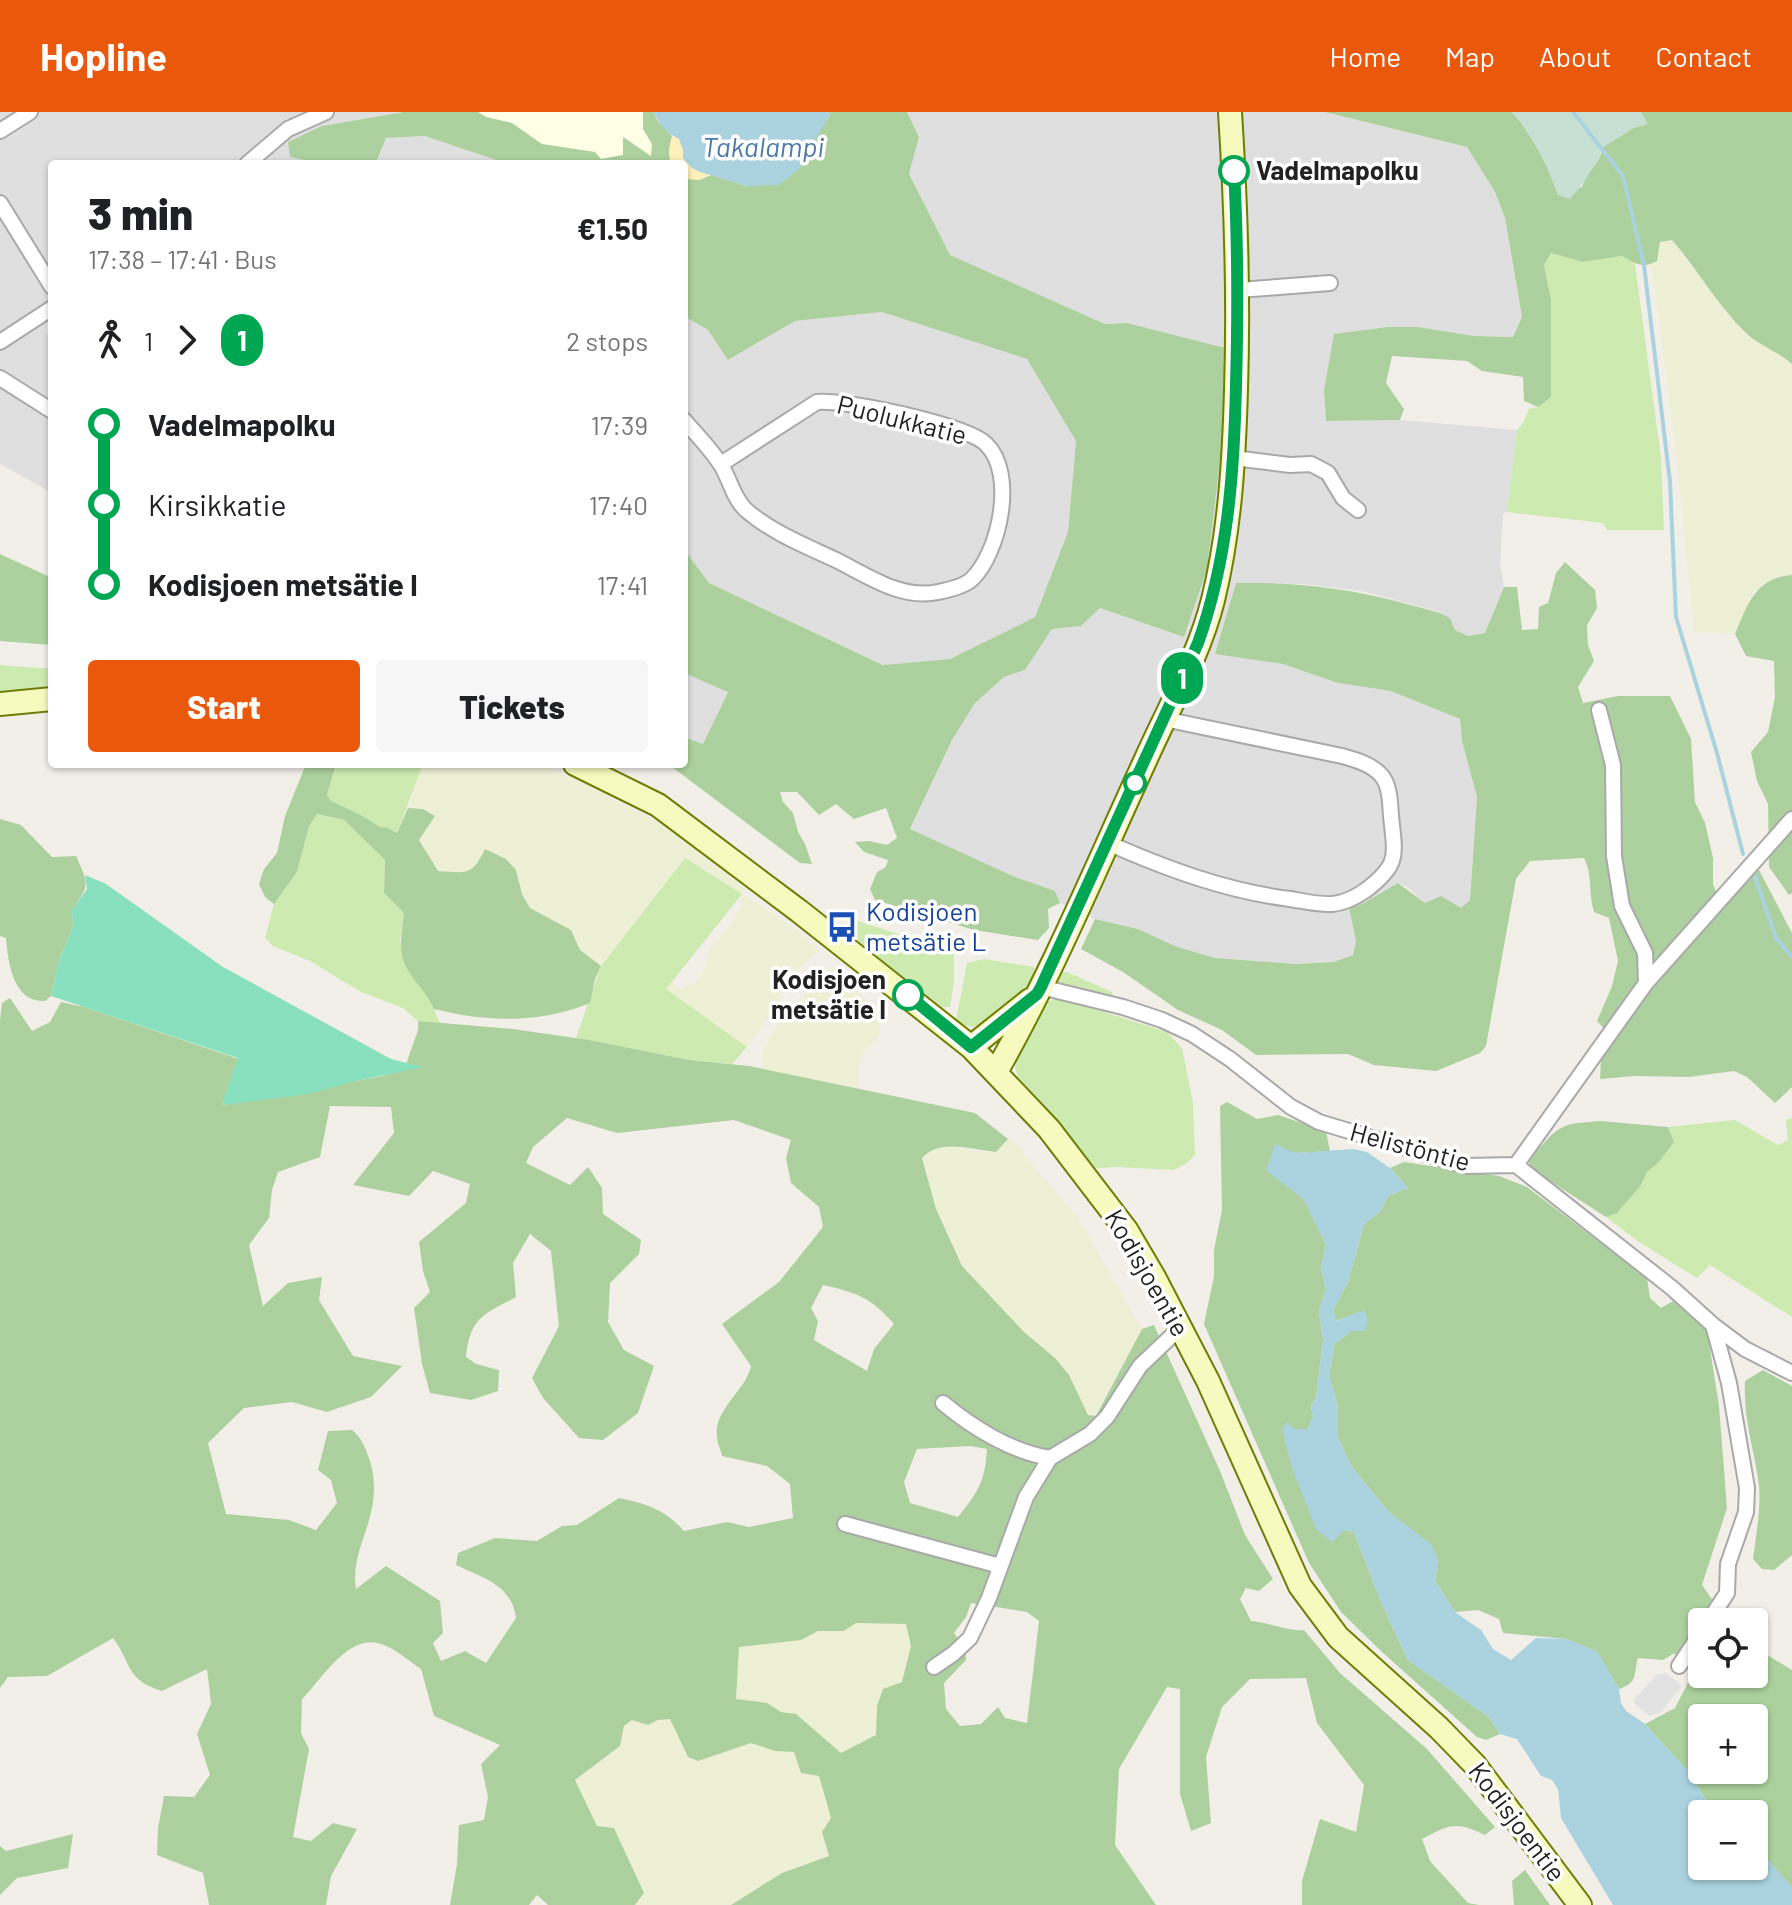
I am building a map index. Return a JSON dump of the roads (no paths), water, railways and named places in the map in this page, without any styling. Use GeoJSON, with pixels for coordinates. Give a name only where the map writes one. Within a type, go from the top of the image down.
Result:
{"type":"FeatureCollection","features":[{"type":"Feature","properties":{"kind":"street"},"geometry":{"type":"LineString","coordinates":[[0,131],[30,112]]}},
{"type":"Feature","properties":{"kind":"street"},"geometry":{"type":"LineString","coordinates":[[252,160],[288,129],[326,112]]}},
{"type":"Feature","properties":{"kind":"street"},"geometry":{"type":"LineString","coordinates":[[996,1072],[1039,990],[1108,843],[1198,643],[1212,601],[1226,534],[1234,458],[1239,290],[1230,112]]}},
{"type":"Feature","properties":{"kind":"street"},"geometry":{"type":"LineString","coordinates":[[0,203],[48,281]]}},
{"type":"Feature","properties":{"kind":"street"},"geometry":{"type":"LineString","coordinates":[[1239,290],[1330,283]]}},
{"type":"Feature","properties":{"kind":"street"},"geometry":{"type":"LineString","coordinates":[[0,342],[48,311]]}},
{"type":"Feature","properties":{"kind":"street"},"geometry":{"type":"LineString","coordinates":[[0,378],[48,408]]}},
{"type":"Feature","properties":{"kind":"street","name":"Puolukkatie"},"geometry":{"type":"LineString","coordinates":[[688,425],[721,464],[745,509],[783,534],[902,592],[936,593],[969,582],[985,564],[997,533],[1003,490],[999,468],[987,444],[962,430],[859,406],[817,402],[721,464]]}},
{"type":"Feature","properties":{"kind":"street"},"geometry":{"type":"LineString","coordinates":[[1234,458],[1290,465],[1311,464],[1328,473],[1343,498],[1358,510]]}},
{"type":"Feature","properties":{"kind":"street"},"geometry":{"type":"LineString","coordinates":[[0,704],[48,699]]}},
{"type":"Feature","properties":{"kind":"street"},"geometry":{"type":"LineString","coordinates":[[1599,710],[1613,765],[1614,856],[1622,906],[1645,953],[1646,983]]}},
{"type":"Feature","properties":{"kind":"street"},"geometry":{"type":"LineString","coordinates":[[1108,843],[1202,880],[1240,891],[1315,903],[1348,901],[1388,874],[1393,850],[1390,800],[1385,781],[1378,772],[1342,756],[1164,719]]}},
{"type":"Feature","properties":{"kind":"street","name":"Kodisjoentie"},"geometry":{"type":"LineString","coordinates":[[583,768],[658,805],[824,930],[971,1047],[1049,1129],[1127,1231],[1154,1277],[1213,1393],[1300,1586],[1338,1637],[1439,1728],[1475,1765],[1580,1905]]}},
{"type":"Feature","properties":{"kind":"street"},"geometry":{"type":"LineString","coordinates":[[1792,819],[1646,983],[1516,1165],[1672,1288],[1713,1325],[1745,1349],[1792,1373]]}},
{"type":"Feature","properties":{"kind":"street"},"geometry":{"type":"LineString","coordinates":[[971,1047],[1039,990]]}},
{"type":"Feature","properties":{"kind":"street","name":"Helistöntie"},"geometry":{"type":"LineString","coordinates":[[1039,990],[1123,1007],[1192,1034],[1230,1059],[1291,1107],[1319,1122],[1465,1166],[1516,1165]]}},
{"type":"Feature","properties":{"kind":"street"},"geometry":{"type":"LineString","coordinates":[[1713,1325],[1729,1383],[1747,1488],[1746,1512],[1728,1564],[1727,1593],[1717,1608]]}},
{"type":"Feature","properties":{"kind":"street"},"geometry":{"type":"LineString","coordinates":[[934,1667],[970,1638],[989,1598],[1026,1497],[1050,1458],[1090,1434],[1107,1417],[1140,1366],[1180,1328]]}},
{"type":"Feature","properties":{"kind":"street"},"geometry":{"type":"LineString","coordinates":[[943,1403],[962,1419],[1011,1445],[1031,1455],[1050,1458]]}},
{"type":"Feature","properties":{"kind":"street"},"geometry":{"type":"LineString","coordinates":[[845,1524],[1000,1566]]}},
{"type":"Feature","properties":{"kind":"street"},"geometry":{"type":"LineString","coordinates":[[1679,1666],[1688,1652]]}},
{"type":"Feature","properties":{"kind":"water","name":"Takalampi"},"geometry":{"type":"Polygon","coordinates":[[[654,112],[830,114],[800,168],[779,185],[747,186],[692,168],[683,158],[679,139],[658,120],[654,112]]]}},
{"type":"Feature","properties":{"kind":"water"},"geometry":{"type":"Polygon","coordinates":[[[1275,1144],[1296,1153],[1353,1149],[1367,1152],[1390,1168],[1408,1188],[1388,1196],[1380,1212],[1364,1224],[1348,1282],[1333,1310],[1337,1321],[1364,1310],[1368,1319],[1365,1331],[1351,1331],[1334,1345],[1329,1376],[1338,1407],[1338,1438],[1351,1466],[1388,1511],[1432,1545],[1438,1560],[1435,1581],[1455,1612],[1481,1630],[1493,1649],[1511,1660],[1536,1638],[1566,1639],[1597,1651],[1619,1689],[1626,1711],[1645,1724],[1687,1770],[1688,1784],[1696,1784],[1706,1800],[1688,1800],[1688,1880],[1768,1880],[1768,1860],[1792,1887],[1792,1905],[1613,1905],[1561,1818],[1558,1789],[1552,1780],[1541,1776],[1517,1739],[1500,1734],[1489,1717],[1408,1660],[1354,1532],[1345,1530],[1332,1542],[1316,1529],[1292,1468],[1282,1429],[1287,1422],[1294,1429],[1308,1429],[1313,1417],[1311,1406],[1316,1398],[1323,1340],[1319,1311],[1326,1289],[1321,1268],[1326,1245],[1304,1200],[1266,1170],[1275,1144]]]}},
{"type":"Feature","properties":{"kind":"waterway"},"geometry":{"type":"LineString","coordinates":[[1573,112],[1623,176],[1644,265],[1670,482],[1676,617],[1717,753],[1743,854]]}},
{"type":"Feature","properties":{"kind":"waterway"},"geometry":{"type":"LineString","coordinates":[[1754,874],[1776,938],[1792,957]]}},
{"type":"Feature","properties":{"kind":"place","name":"Vadelmapolku"},"geometry":{"type":"Point","coordinates":[1234,171]}},
{"type":"Feature","properties":{"kind":"place","name":"Kodisjoen metsätie L"},"geometry":{"type":"Point","coordinates":[842,927]}},
{"type":"Feature","properties":{"kind":"place","name":"Kodisjoen metsätie I"},"geometry":{"type":"Point","coordinates":[908,995]}}]}
